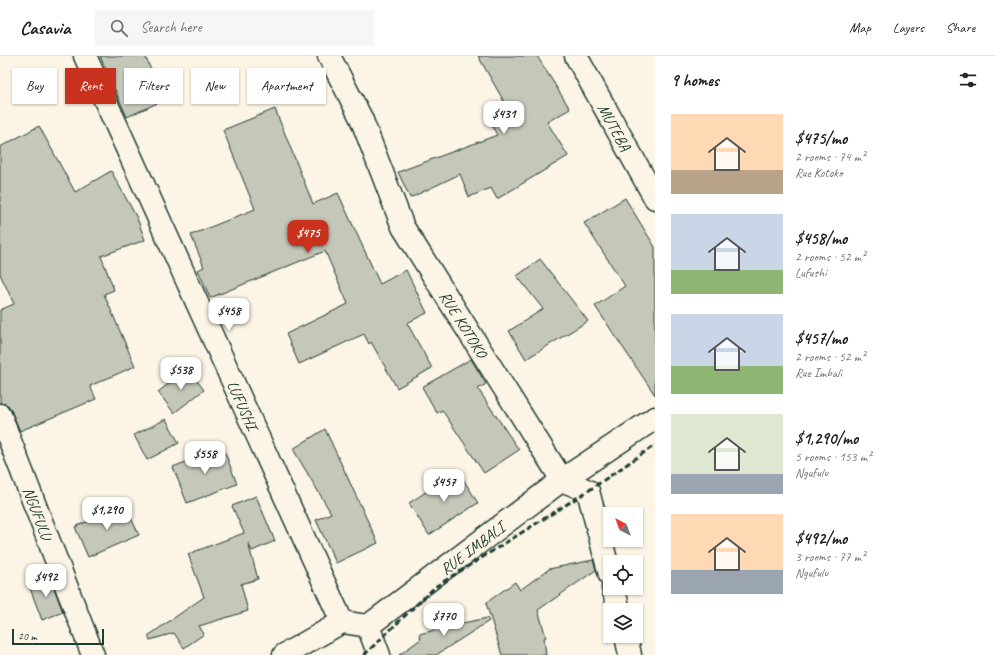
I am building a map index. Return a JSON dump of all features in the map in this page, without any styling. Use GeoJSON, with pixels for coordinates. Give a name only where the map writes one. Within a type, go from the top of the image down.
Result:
{"type":"FeatureCollection","features":[{"type":"Feature","properties":{"kind":"street","name":"LUFUSHI"},"geometry":{"type":"LineString","coordinates":[[85,56],[342,622]]}},
{"type":"Feature","properties":{"kind":"street","name":"RUE KOTOKO"},"geometry":{"type":"LineString","coordinates":[[329,56],[361,118],[403,227],[562,480]]}},
{"type":"Feature","properties":{"kind":"street","name":"MUTEBA"},"geometry":{"type":"LineString","coordinates":[[576,56],[655,198]]}},
{"type":"Feature","properties":{"kind":"street","name":"NGUFULU"},"geometry":{"type":"LineString","coordinates":[[0,415],[93,655]]}},
{"type":"Feature","properties":{"kind":"street","name":"RUE IMBALI"},"geometry":{"type":"LineString","coordinates":[[368,626],[562,480],[655,418]]}},
{"type":"Feature","properties":{"kind":"street"},"geometry":{"type":"LineString","coordinates":[[562,480],[588,491],[605,555]]}},
{"type":"Feature","properties":{"kind":"street"},"geometry":{"type":"LineString","coordinates":[[284,655],[342,622],[368,626],[379,655]]}},
{"type":"Feature","properties":{"kind":"street"},"geometry":{"type":"LineString","coordinates":[[627,643],[630,655]]}},
{"type":"Feature","properties":{"kind":"building"},"geometry":{"type":"Polygon","coordinates":[[[100,56],[145,56],[150,68],[124,68],[124,104],[155,104],[127,117],[116,92],[116,68],[105,68],[100,56]]]}},
{"type":"Feature","properties":{"kind":"building"},"geometry":{"type":"Polygon","coordinates":[[[478,56],[537,56],[570,109],[547,122],[568,156],[497,199],[491,188],[469,197],[460,174],[410,198],[398,172],[497,135],[486,115],[506,105],[478,56]]]}},
{"type":"Feature","properties":{"kind":"building"},"geometry":{"type":"Polygon","coordinates":[[[275,109],[313,204],[338,193],[380,284],[406,270],[427,313],[407,323],[432,368],[397,388],[371,342],[369,344],[364,334],[299,364],[286,334],[348,304],[325,251],[210,298],[198,270],[204,267],[191,235],[255,209],[223,130],[275,109]]]}},
{"type":"Feature","properties":{"kind":"building"},"geometry":{"type":"Polygon","coordinates":[[[39,126],[75,192],[111,171],[137,218],[145,240],[101,256],[114,290],[104,294],[135,366],[90,386],[96,399],[20,431],[8,405],[0,403],[0,310],[14,304],[0,274],[0,147],[39,126]]]}},
{"type":"Feature","properties":{"kind":"building"},"geometry":{"type":"Polygon","coordinates":[[[625,198],[655,247],[655,395],[595,306],[625,286],[584,223],[625,198]]]}},
{"type":"Feature","properties":{"kind":"building"},"geometry":{"type":"Polygon","coordinates":[[[540,259],[588,321],[526,359],[509,331],[543,309],[517,276],[540,259]]]}},
{"type":"Feature","properties":{"kind":"building"},"geometry":{"type":"Polygon","coordinates":[[[471,359],[486,384],[478,389],[519,450],[484,473],[442,410],[437,413],[422,387],[471,359]]]}},
{"type":"Feature","properties":{"kind":"building"},"geometry":{"type":"Polygon","coordinates":[[[188,369],[204,390],[174,413],[158,392],[188,369]]]}},
{"type":"Feature","properties":{"kind":"building"},"geometry":{"type":"Polygon","coordinates":[[[166,419],[179,443],[147,460],[134,435],[166,419]]]}},
{"type":"Feature","properties":{"kind":"building"},"geometry":{"type":"Polygon","coordinates":[[[325,429],[378,543],[336,563],[316,520],[331,513],[293,449],[325,429]]]}},
{"type":"Feature","properties":{"kind":"building"},"geometry":{"type":"Polygon","coordinates":[[[223,447],[237,484],[187,503],[173,467],[223,447]]]}},
{"type":"Feature","properties":{"kind":"building"},"geometry":{"type":"Polygon","coordinates":[[[458,471],[478,503],[429,535],[409,503],[458,471]]]}},
{"type":"Feature","properties":{"kind":"building"},"geometry":{"type":"Polygon","coordinates":[[[256,496],[275,541],[252,551],[248,543],[258,579],[241,584],[248,611],[199,626],[204,634],[184,648],[174,633],[150,640],[148,636],[204,597],[188,554],[244,533],[232,506],[256,496]]]}},
{"type":"Feature","properties":{"kind":"building"},"geometry":{"type":"Polygon","coordinates":[[[125,505],[139,535],[88,557],[75,527],[125,505]]]}},
{"type":"Feature","properties":{"kind":"building"},"geometry":{"type":"Polygon","coordinates":[[[593,560],[596,570],[538,610],[546,637],[544,638],[546,655],[502,655],[486,603],[515,582],[520,590],[549,569],[593,560]]]}},
{"type":"Feature","properties":{"kind":"building"},"geometry":{"type":"Polygon","coordinates":[[[49,575],[63,612],[42,620],[28,583],[49,575]]]}},
{"type":"Feature","properties":{"kind":"building"},"geometry":{"type":"Polygon","coordinates":[[[456,614],[463,623],[487,618],[489,621],[436,655],[399,655],[421,639],[419,634],[432,631],[456,614]]]}},
{"type":"Feature","properties":{"kind":"railway"},"geometry":{"type":"LineString","coordinates":[[364,655],[435,587],[588,491],[655,445]]}}]}
